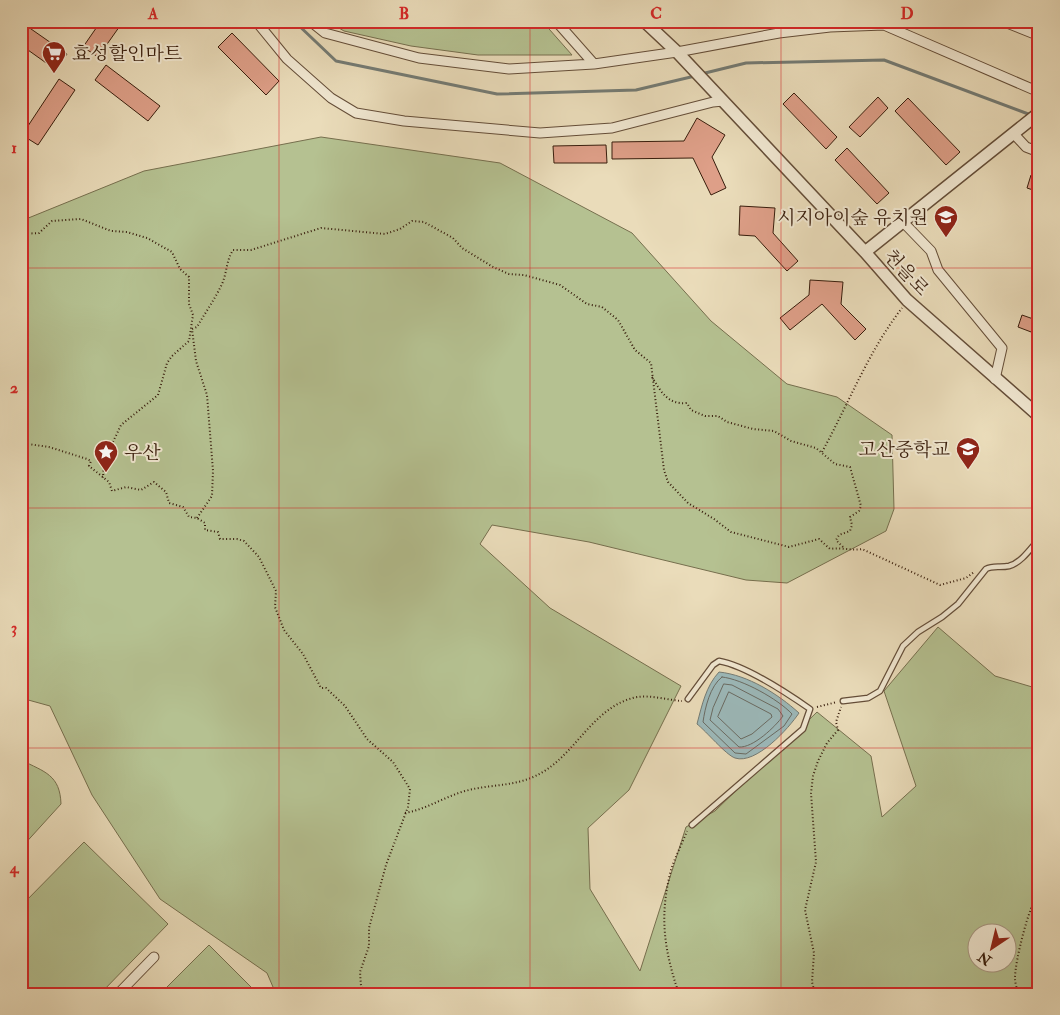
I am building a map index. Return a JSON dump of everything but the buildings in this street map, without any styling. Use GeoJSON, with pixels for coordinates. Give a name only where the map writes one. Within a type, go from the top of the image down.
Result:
{"type":"FeatureCollection","features":[{"type":"Feature","properties":{"kind":"street"},"geometry":{"type":"LineString","coordinates":[[256,21],[287,59],[331,98],[356,113],[404,122],[540,133],[562,132],[612,128],[712,102],[719,98]]}},
{"type":"Feature","properties":{"kind":"street"},"geometry":{"type":"LineString","coordinates":[[310,21],[326,33],[419,58],[509,69],[594,64],[677,52],[727,41],[778,33],[884,23],[1039,92]]}},
{"type":"Feature","properties":{"kind":"street"},"geometry":{"type":"LineString","coordinates":[[556,21],[594,64]]}},
{"type":"Feature","properties":{"kind":"street"},"geometry":{"type":"LineString","coordinates":[[644,21],[677,52]]}},
{"type":"Feature","properties":{"kind":"street"},"geometry":{"type":"LineString","coordinates":[[1002,21],[1037,35],[1039,34]]}},
{"type":"Feature","properties":{"kind":"street","name":"천을로"},"geometry":{"type":"LineString","coordinates":[[677,52],[865,252],[907,300],[1039,416]]}},
{"type":"Feature","properties":{"kind":"street"},"geometry":{"type":"LineString","coordinates":[[865,252],[1039,113]]}},
{"type":"Feature","properties":{"kind":"street"},"geometry":{"type":"LineString","coordinates":[[1013,133],[1026,147],[1039,152]]}},
{"type":"Feature","properties":{"kind":"street","name":"천을로"},"geometry":{"type":"LineString","coordinates":[[902,221],[931,251],[938,270],[1002,348],[995,379]]}},
{"type":"Feature","properties":{"kind":"street"},"geometry":{"type":"LineString","coordinates":[[118,994],[154,957]]}},
{"type":"Feature","properties":{"kind":"lane"},"geometry":{"type":"LineString","coordinates":[[843,701],[868,698],[880,691],[902,646],[918,632],[958,604],[986,569],[991,566],[1007,567],[1014,565],[1039,539]]}},
{"type":"Feature","properties":{"kind":"lane"},"geometry":{"type":"LineString","coordinates":[[688,700],[713,665],[719,661],[733,665],[789,694],[810,709],[804,729],[692,825]]}},
{"type":"Feature","properties":{"kind":"path"},"geometry":{"type":"LineString","coordinates":[[21,234],[39,234],[52,221],[62,222],[76,218],[111,230],[133,233],[155,241],[172,252],[180,269],[189,277],[189,304],[194,315],[189,340],[167,363],[158,395],[122,425],[104,461],[103,478]]}},
{"type":"Feature","properties":{"kind":"path"},"geometry":{"type":"LineString","coordinates":[[192,329],[197,327],[221,286],[227,272],[227,260],[233,250],[251,250],[321,228],[385,234],[418,220],[447,234],[462,248],[493,267],[509,274],[524,275],[560,285],[587,304],[602,307],[618,320],[636,350],[651,363],[665,476],[688,503],[714,518],[726,529],[742,536],[789,547],[819,539],[830,549],[843,547]]}},
{"type":"Feature","properties":{"kind":"path"},"geometry":{"type":"LineString","coordinates":[[822,452],[841,418],[868,358],[884,330],[907,300]]}},
{"type":"Feature","properties":{"kind":"path"},"geometry":{"type":"LineString","coordinates":[[192,329],[196,360],[207,395],[213,471],[212,496],[197,518]]}},
{"type":"Feature","properties":{"kind":"path"},"geometry":{"type":"LineString","coordinates":[[652,376],[664,396],[678,404],[688,403],[691,410],[705,416],[718,416],[727,422],[753,429],[774,431],[791,441],[822,452],[835,464],[850,467],[861,506],[859,511],[850,518],[852,525],[850,530],[839,535],[836,540],[843,547],[851,551],[862,549],[871,552],[940,585],[966,578],[976,570],[986,569]]}},
{"type":"Feature","properties":{"kind":"path"},"geometry":{"type":"LineString","coordinates":[[21,443],[49,447],[91,461],[89,466],[109,482],[112,491],[126,487],[141,490],[154,482],[166,492],[169,503],[183,507],[188,517],[197,518],[204,523],[205,530],[218,532],[220,540],[228,538],[244,541],[259,557],[276,591],[275,607],[284,630],[300,651],[321,688],[326,688],[345,706],[367,739],[393,762],[410,789],[410,797],[400,831],[386,865],[369,928],[369,946],[360,972],[361,986],[366,994]]}},
{"type":"Feature","properties":{"kind":"path"},"geometry":{"type":"LineString","coordinates":[[405,813],[422,810],[466,791],[510,785],[535,776],[558,760],[608,711],[622,702],[644,697],[684,702],[688,700]]}},
{"type":"Feature","properties":{"kind":"path"},"geometry":{"type":"LineString","coordinates":[[810,709],[843,701]]}},
{"type":"Feature","properties":{"kind":"path"},"geometry":{"type":"LineString","coordinates":[[815,994],[812,982],[814,953],[805,910],[816,862],[811,793],[813,776],[826,743],[838,730],[836,722],[843,701]]}},
{"type":"Feature","properties":{"kind":"path"},"geometry":{"type":"LineString","coordinates":[[679,994],[669,967],[664,920],[671,870],[688,830],[692,825]]}},
{"type":"Feature","properties":{"kind":"path"},"geometry":{"type":"LineString","coordinates":[[1018,994],[1015,978],[1018,956],[1031,904],[1039,892]]}},
{"type":"Feature","properties":{"kind":"green space"},"geometry":{"type":"Polygon","coordinates":[[[327,21],[542,21],[572,55],[478,55],[411,46],[344,31],[327,21]]]}},
{"type":"Feature","properties":{"kind":"green space"},"geometry":{"type":"Polygon","coordinates":[[[321,137],[500,163],[632,233],[711,321],[787,384],[837,397],[892,435],[894,509],[886,531],[787,583],[746,580],[589,542],[492,525],[480,544],[550,608],[681,686],[629,790],[588,828],[590,889],[640,971],[686,827],[715,811],[817,712],[871,756],[882,817],[916,786],[884,691],[938,627],[995,676],[1039,689],[1039,994],[276,994],[267,973],[160,899],[92,795],[50,706],[21,698],[21,221],[144,171],[321,137]]]}},
{"type":"Feature","properties":{"kind":"green space"},"geometry":{"type":"Polygon","coordinates":[[[21,760],[44,772],[54,780],[58,787],[61,804],[21,848],[21,760]]]}},
{"type":"Feature","properties":{"kind":"green space"},"geometry":{"type":"Polygon","coordinates":[[[84,842],[168,924],[100,994],[21,994],[21,906],[84,842]]]}},
{"type":"Feature","properties":{"kind":"green space"},"geometry":{"type":"Polygon","coordinates":[[[209,945],[253,989],[249,994],[160,994],[209,945]]]}},
{"type":"Feature","properties":{"kind":"water"},"geometry":{"type":"Polygon","coordinates":[[[719,672],[741,677],[762,686],[799,713],[771,744],[762,751],[743,759],[731,756],[697,724],[708,690],[719,672]]]}},
{"type":"Feature","properties":{"kind":"waterway"},"geometry":{"type":"LineString","coordinates":[[294,21],[336,61],[497,94],[636,90],[695,76]]}},
{"type":"Feature","properties":{"kind":"waterway"},"geometry":{"type":"LineString","coordinates":[[701,74],[746,63],[884,60],[1031,115]]}},
{"type":"Feature","properties":{"kind":"place","name":"효성할인마트"},"geometry":{"type":"Point","coordinates":[54,74]}},
{"type":"Feature","properties":{"kind":"place","name":"시지아이숲 유치원"},"geometry":{"type":"Point","coordinates":[946,238]}},
{"type":"Feature","properties":{"kind":"place","name":"고산중학교"},"geometry":{"type":"Point","coordinates":[968,470]}},
{"type":"Feature","properties":{"kind":"place","name":"우산"},"geometry":{"type":"Point","coordinates":[106,473]}}]}
